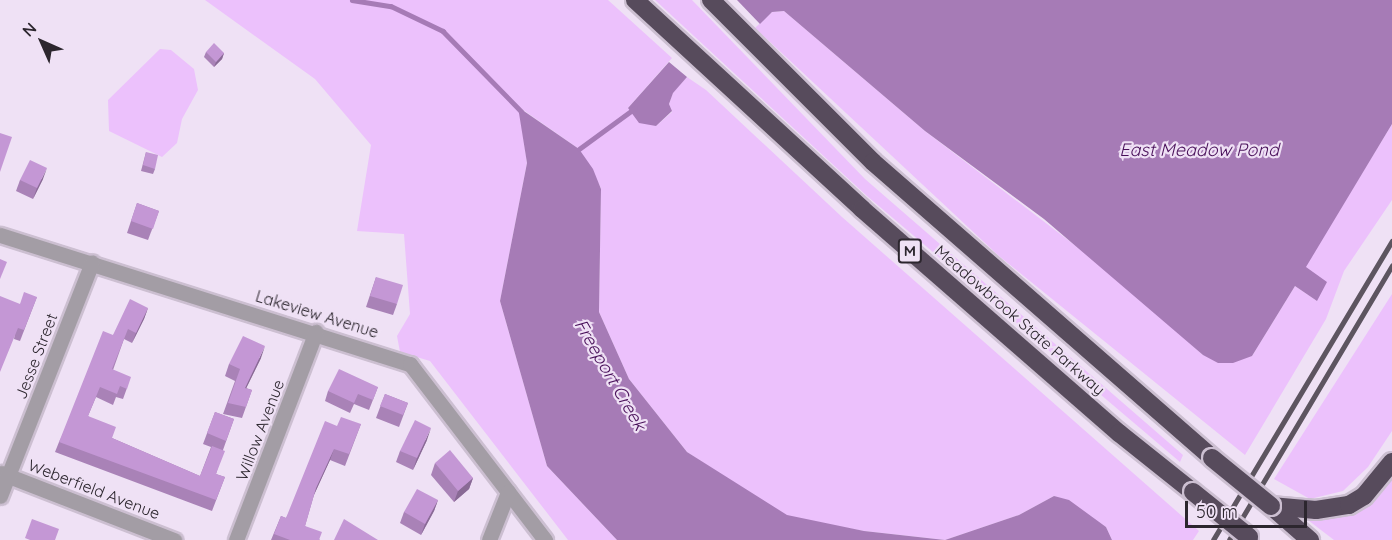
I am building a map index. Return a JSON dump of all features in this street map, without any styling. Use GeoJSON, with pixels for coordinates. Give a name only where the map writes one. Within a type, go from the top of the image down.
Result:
{"type":"FeatureCollection","features":[{"type":"Feature","properties":{"kind":"highway","name":"Meadowbrook State Parkway"},"geometry":{"type":"LineString","coordinates":[[635,0],[871,217],[1119,433],[1251,539]]}},
{"type":"Feature","properties":{"kind":"highway","name":"Meadowbrook State Parkway"},"geometry":{"type":"LineString","coordinates":[[711,0],[873,162],[1212,458],[1310,540]]}},
{"type":"Feature","properties":{"kind":"highway"},"geometry":{"type":"LineString","coordinates":[[1271,506],[1316,510],[1348,505],[1364,496],[1392,462]]}},
{"type":"Feature","properties":{"kind":"street","name":"Lakeview Avenue"},"geometry":{"type":"LineString","coordinates":[[0,235],[316,332],[411,364],[545,540]]}},
{"type":"Feature","properties":{"kind":"street","name":"Jesse Street"},"geometry":{"type":"LineString","coordinates":[[0,496],[4,474],[92,263]]}},
{"type":"Feature","properties":{"kind":"street","name":"Willow Avenue"},"geometry":{"type":"LineString","coordinates":[[236,540],[316,332]]}},
{"type":"Feature","properties":{"kind":"street","name":"Weberfield Avenue"},"geometry":{"type":"LineString","coordinates":[[4,474],[174,540]]}},
{"type":"Feature","properties":{"kind":"street"},"geometry":{"type":"LineString","coordinates":[[489,540],[508,492]]}},
{"type":"Feature","properties":{"kind":"shaded area"},"geometry":{"type":"Polygon","coordinates":[[[205,0],[608,0],[672,58],[628,108],[656,126],[672,112],[669,104],[673,92],[687,77],[706,90],[842,217],[1199,531],[1193,540],[1112,540],[1106,527],[1054,496],[1019,515],[945,540],[864,531],[785,517],[687,452],[629,379],[599,312],[601,188],[579,149],[519,107],[527,163],[500,301],[547,466],[617,540],[568,540],[430,361],[400,352],[397,336],[410,314],[404,234],[357,231],[371,145],[315,79],[205,0]]]}},
{"type":"Feature","properties":{"kind":"shaded area"},"geometry":{"type":"Polygon","coordinates":[[[655,0],[692,0],[865,179],[1183,455],[1180,462],[867,196],[655,0]]]}},
{"type":"Feature","properties":{"kind":"shaded area"},"geometry":{"type":"Polygon","coordinates":[[[784,11],[925,131],[1110,272],[1203,355],[1252,356],[1295,286],[1317,301],[1305,267],[1392,124],[1392,200],[1344,271],[1326,319],[1245,455],[999,256],[755,28],[772,12],[784,11]]]}},
{"type":"Feature","properties":{"kind":"shaded area"},"geometry":{"type":"Polygon","coordinates":[[[160,49],[171,50],[194,69],[198,90],[182,119],[177,143],[162,157],[109,131],[108,100],[160,49]]]}},
{"type":"Feature","properties":{"kind":"shaded area"},"geometry":{"type":"Polygon","coordinates":[[[1392,294],[1392,431],[1368,467],[1343,491],[1310,499],[1274,479],[1392,294]]]}},
{"type":"Feature","properties":{"kind":"shaded area"},"geometry":{"type":"Polygon","coordinates":[[[1392,475],[1392,540],[1334,540],[1300,514],[1325,516],[1392,475]]]}},
{"type":"Feature","properties":{"kind":"water","name":"East Meadow Pond"},"geometry":{"type":"Polygon","coordinates":[[[737,0],[1392,0],[1392,124],[1306,267],[1327,282],[1317,301],[1295,286],[1252,356],[1233,363],[1218,363],[1203,355],[1044,219],[925,131],[784,11],[772,12],[760,24],[737,0]]]}},
{"type":"Feature","properties":{"kind":"water"},"geometry":{"type":"Polygon","coordinates":[[[669,62],[687,77],[673,93],[669,104],[672,111],[656,126],[639,123],[628,108],[669,62]]]}},
{"type":"Feature","properties":{"kind":"water","name":"Freeport Creek"},"geometry":{"type":"Polygon","coordinates":[[[518,107],[579,149],[593,169],[601,189],[599,312],[629,379],[687,452],[787,515],[864,531],[945,540],[617,540],[547,466],[500,301],[527,163],[518,107]]]}},
{"type":"Feature","properties":{"kind":"water"},"geometry":{"type":"Polygon","coordinates":[[[1054,496],[1069,500],[1106,527],[1112,540],[945,540],[1019,515],[1054,496]]]}},
{"type":"Feature","properties":{"kind":"building"},"geometry":{"type":"Polygon","coordinates":[[[214,43],[224,53],[216,62],[206,52],[214,43]]]}},
{"type":"Feature","properties":{"kind":"building"},"geometry":{"type":"Polygon","coordinates":[[[0,133],[12,137],[0,172],[0,133]]]}},
{"type":"Feature","properties":{"kind":"building"},"geometry":{"type":"Polygon","coordinates":[[[146,152],[158,155],[155,169],[143,165],[146,152]]]}},
{"type":"Feature","properties":{"kind":"building"},"geometry":{"type":"Polygon","coordinates":[[[30,160],[47,168],[37,188],[20,180],[30,160]]]}},
{"type":"Feature","properties":{"kind":"building"},"geometry":{"type":"Polygon","coordinates":[[[137,203],[159,211],[153,229],[131,221],[137,203]]]}},
{"type":"Feature","properties":{"kind":"building"},"geometry":{"type":"Polygon","coordinates":[[[0,259],[7,262],[0,279],[0,259]]]}},
{"type":"Feature","properties":{"kind":"building"},"geometry":{"type":"Polygon","coordinates":[[[376,277],[403,285],[397,304],[370,296],[376,277]]]}},
{"type":"Feature","properties":{"kind":"building"},"geometry":{"type":"Polygon","coordinates":[[[24,292],[37,297],[24,330],[18,328],[0,372],[0,296],[20,304],[24,292]]]}},
{"type":"Feature","properties":{"kind":"building"},"geometry":{"type":"Polygon","coordinates":[[[130,299],[148,308],[136,333],[128,329],[112,369],[131,377],[127,389],[120,386],[117,394],[100,387],[88,416],[116,427],[112,438],[200,476],[212,446],[225,451],[216,474],[225,477],[216,500],[59,442],[103,331],[113,335],[130,299]]]}},
{"type":"Feature","properties":{"kind":"building"},"geometry":{"type":"Polygon","coordinates":[[[243,336],[265,346],[245,388],[252,390],[246,407],[228,403],[240,369],[229,364],[243,336]]]}},
{"type":"Feature","properties":{"kind":"building"},"geometry":{"type":"Polygon","coordinates":[[[339,369],[378,387],[373,400],[358,394],[354,403],[328,391],[339,369]]]}},
{"type":"Feature","properties":{"kind":"building"},"geometry":{"type":"Polygon","coordinates":[[[385,394],[408,403],[403,415],[380,406],[385,394]]]}},
{"type":"Feature","properties":{"kind":"building"},"geometry":{"type":"Polygon","coordinates":[[[215,412],[234,419],[226,441],[207,433],[215,412]]]}},
{"type":"Feature","properties":{"kind":"building"},"geometry":{"type":"Polygon","coordinates":[[[341,417],[361,424],[349,454],[334,449],[316,488],[305,526],[322,532],[319,540],[290,540],[274,534],[281,516],[286,518],[325,421],[337,426],[341,417]]]}},
{"type":"Feature","properties":{"kind":"building"},"geometry":{"type":"Polygon","coordinates":[[[415,420],[431,428],[417,458],[400,451],[415,420]]]}},
{"type":"Feature","properties":{"kind":"building"},"geometry":{"type":"Polygon","coordinates":[[[450,450],[473,478],[458,491],[435,463],[450,450]]]}},
{"type":"Feature","properties":{"kind":"building"},"geometry":{"type":"Polygon","coordinates":[[[417,489],[438,500],[425,524],[404,512],[417,489]]]}},
{"type":"Feature","properties":{"kind":"building"},"geometry":{"type":"Polygon","coordinates":[[[32,519],[59,529],[55,540],[25,538],[32,519]]]}},
{"type":"Feature","properties":{"kind":"building"},"geometry":{"type":"Polygon","coordinates":[[[344,519],[378,540],[334,540],[344,519]]]}},
{"type":"Feature","properties":{"kind":"waterway"},"geometry":{"type":"LineString","coordinates":[[352,0],[391,6],[443,31],[521,111]]}},
{"type":"Feature","properties":{"kind":"waterway"},"geometry":{"type":"LineString","coordinates":[[579,149],[635,108]]}},
{"type":"Feature","properties":{"kind":"railway"},"geometry":{"type":"LineString","coordinates":[[1213,540],[1392,241]]}},
{"type":"Feature","properties":{"kind":"railway"},"geometry":{"type":"LineString","coordinates":[[1229,540],[1392,266]]}}]}
